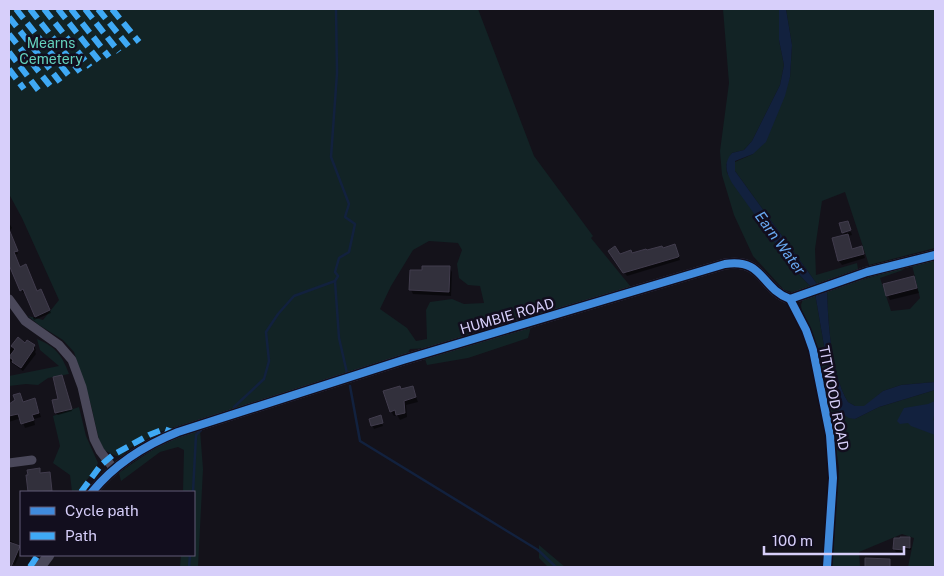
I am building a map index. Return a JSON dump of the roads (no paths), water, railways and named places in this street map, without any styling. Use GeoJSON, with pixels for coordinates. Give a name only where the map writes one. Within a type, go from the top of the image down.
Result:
{"type":"FeatureCollection","features":[{"type":"Feature","properties":{"kind":"street"},"geometry":{"type":"LineString","coordinates":[[790,299],[828,284],[867,272],[935,255]]}},
{"type":"Feature","properties":{"kind":"street","name":"HUMBIE ROAD"},"geometry":{"type":"LineString","coordinates":[[93,491],[114,469],[142,448],[193,426],[403,360],[725,264],[737,262],[752,267],[776,291],[790,299]]}},
{"type":"Feature","properties":{"kind":"street"},"geometry":{"type":"LineString","coordinates":[[9,299],[25,321],[59,345],[72,360],[85,396],[94,439],[100,451],[114,469]]}},
{"type":"Feature","properties":{"kind":"street","name":"TITWOOD ROAD"},"geometry":{"type":"LineString","coordinates":[[790,299],[806,330],[813,350],[832,450],[833,478],[828,567]]}},
{"type":"Feature","properties":{"kind":"street"},"geometry":{"type":"LineString","coordinates":[[9,464],[32,460]]}},
{"type":"Feature","properties":{"kind":"street"},"geometry":{"type":"LineString","coordinates":[[40,567],[47,556]]}},
{"type":"Feature","properties":{"kind":"water","name":"Earn Water"},"geometry":{"type":"Polygon","coordinates":[[[779,9],[786,9],[792,45],[790,77],[785,96],[766,142],[753,154],[735,161],[735,171],[817,284],[811,287],[793,268],[732,183],[726,168],[727,160],[732,153],[744,150],[752,141],[780,85],[784,65],[779,40],[779,9]]]}},
{"type":"Feature","properties":{"kind":"water"},"geometry":{"type":"Polygon","coordinates":[[[827,290],[831,348],[842,390],[848,402],[855,406],[864,406],[883,391],[901,385],[935,382],[935,390],[879,407],[855,419],[839,412],[828,369],[815,293],[827,290]]]}},
{"type":"Feature","properties":{"kind":"water"},"geometry":{"type":"Polygon","coordinates":[[[935,401],[933,420],[935,421],[935,435],[911,426],[908,423],[900,424],[897,421],[904,408],[935,401]]]}},
{"type":"Feature","properties":{"kind":"waterway"},"geometry":{"type":"LineString","coordinates":[[336,9],[337,73],[331,157],[349,204],[345,217],[355,224],[349,252],[339,258],[335,272],[338,276],[335,281],[339,338],[347,373]]}},
{"type":"Feature","properties":{"kind":"waterway"},"geometry":{"type":"LineString","coordinates":[[234,407],[264,379],[269,361],[266,332],[278,314],[294,296],[335,281]]}},
{"type":"Feature","properties":{"kind":"waterway"},"geometry":{"type":"LineString","coordinates":[[350,386],[360,441],[538,550],[556,567]]}},
{"type":"Feature","properties":{"kind":"waterway"},"geometry":{"type":"LineString","coordinates":[[193,491],[196,435],[201,430]]}},
{"type":"Feature","properties":{"kind":"waterway"},"geometry":{"type":"LineString","coordinates":[[189,567],[190,556]]}},
{"type":"Feature","properties":{"kind":"park label","name":"Mearns Cemetery"},"geometry":{"type":"Point","coordinates":[51,52]}}]}
